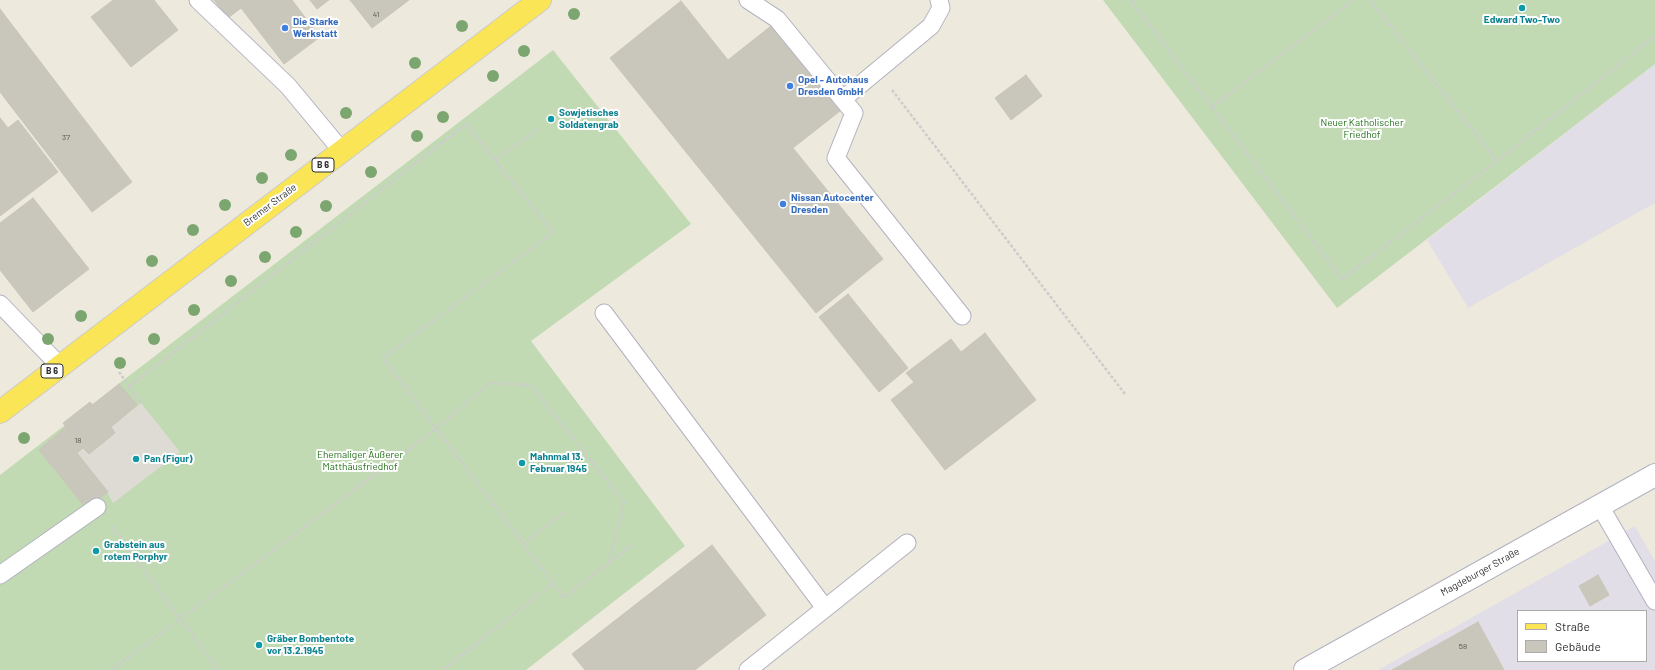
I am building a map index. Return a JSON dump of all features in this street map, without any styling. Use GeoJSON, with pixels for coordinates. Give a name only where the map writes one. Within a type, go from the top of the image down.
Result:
{"type":"FeatureCollection","features":[{"type":"Feature","properties":{"kind":"main road","name":"Bremer Straße"},"geometry":{"type":"LineString","coordinates":[[0,412],[59,365],[540,0]]}},
{"type":"Feature","properties":{"kind":"street","name":"Magdeburger Straße"},"geometry":{"type":"LineString","coordinates":[[1306,670],[1655,475]]}},
{"type":"Feature","properties":{"kind":"lane"},"geometry":{"type":"LineString","coordinates":[[198,0],[288,86],[342,150]]}},
{"type":"Feature","properties":{"kind":"lane"},"geometry":{"type":"LineString","coordinates":[[748,0],[777,19],[854,113],[836,158],[962,316]]}},
{"type":"Feature","properties":{"kind":"lane"},"geometry":{"type":"LineString","coordinates":[[843,98],[931,26],[941,8],[940,0]]}},
{"type":"Feature","properties":{"kind":"lane"},"geometry":{"type":"LineString","coordinates":[[0,304],[59,365]]}},
{"type":"Feature","properties":{"kind":"lane"},"geometry":{"type":"LineString","coordinates":[[604,313],[825,608]]}},
{"type":"Feature","properties":{"kind":"lane"},"geometry":{"type":"LineString","coordinates":[[1600,506],[1655,601]]}},
{"type":"Feature","properties":{"kind":"lane"},"geometry":{"type":"LineString","coordinates":[[0,575],[97,507]]}},
{"type":"Feature","properties":{"kind":"lane"},"geometry":{"type":"LineString","coordinates":[[748,670],[907,543]]}},
{"type":"Feature","properties":{"kind":"path"},"geometry":{"type":"LineString","coordinates":[[1131,0],[1342,279],[1496,161],[1655,36]]}},
{"type":"Feature","properties":{"kind":"path"},"geometry":{"type":"LineString","coordinates":[[1212,107],[1353,0]]}},
{"type":"Feature","properties":{"kind":"path"},"geometry":{"type":"LineString","coordinates":[[1370,0],[1496,161]]}},
{"type":"Feature","properties":{"kind":"path"},"geometry":{"type":"LineString","coordinates":[[877,70],[1125,394]]}},
{"type":"Feature","properties":{"kind":"path"},"geometry":{"type":"LineString","coordinates":[[129,387],[466,124],[553,232],[383,358],[564,598],[630,545]]}},
{"type":"Feature","properties":{"kind":"path"},"geometry":{"type":"LineString","coordinates":[[495,160],[541,127]]}},
{"type":"Feature","properties":{"kind":"path"},"geometry":{"type":"LineString","coordinates":[[119,372],[141,403]]}},
{"type":"Feature","properties":{"kind":"path"},"geometry":{"type":"LineString","coordinates":[[111,670],[436,429],[490,383],[530,386],[624,503],[609,563]]}},
{"type":"Feature","properties":{"kind":"path"},"geometry":{"type":"LineString","coordinates":[[97,507],[218,670]]}},
{"type":"Feature","properties":{"kind":"path"},"geometry":{"type":"LineString","coordinates":[[523,544],[566,511]]}},
{"type":"Feature","properties":{"kind":"path"},"geometry":{"type":"LineString","coordinates":[[443,670],[553,583]]}},
{"type":"Feature","properties":{"kind":"shaded area"},"geometry":{"type":"Polygon","coordinates":[[[1655,64],[1655,203],[1468,308],[1427,240],[1655,64]]]}},
{"type":"Feature","properties":{"kind":"shaded area"},"geometry":{"type":"Polygon","coordinates":[[[141,403],[180,452],[113,503],[107,492],[77,453],[83,448],[89,454],[115,433],[111,427],[141,403]]]}},
{"type":"Feature","properties":{"kind":"shaded area"},"geometry":{"type":"Polygon","coordinates":[[[1635,526],[1655,561],[1655,670],[1378,670],[1635,526]]]}},
{"type":"Feature","properties":{"kind":"green space","name":"Neuer Katholischer Friedhof"},"geometry":{"type":"Polygon","coordinates":[[[1103,0],[1655,0],[1655,64],[1337,308],[1103,0]]]}},
{"type":"Feature","properties":{"kind":"green space","name":"Ehemaliger Äußerer Matthäusfriedhof"},"geometry":{"type":"Polygon","coordinates":[[[553,50],[691,224],[531,341],[685,546],[526,670],[0,670],[0,475],[553,50]]]}},
{"type":"Feature","properties":{"kind":"building"},"geometry":{"type":"Polygon","coordinates":[[[113,0],[154,0],[178,30],[131,67],[91,17],[113,0]]]}},
{"type":"Feature","properties":{"kind":"building","name":"Die Starke Werkstatt"},"geometry":{"type":"Polygon","coordinates":[[[214,0],[292,0],[320,37],[284,64],[241,8],[228,18],[214,0]]]}},
{"type":"Feature","properties":{"kind":"building"},"geometry":{"type":"Polygon","coordinates":[[[310,0],[329,0],[317,9],[310,0]]]}},
{"type":"Feature","properties":{"kind":"building"},"geometry":{"type":"Polygon","coordinates":[[[350,0],[409,0],[372,28],[350,0]]]}},
{"type":"Feature","properties":{"kind":"building","name":"Nissan Autocenter Dresden"},"geometry":{"type":"Polygon","coordinates":[[[681,1],[728,60],[771,26],[840,111],[793,148],[883,259],[816,313],[610,58],[681,1]]]}},
{"type":"Feature","properties":{"kind":"building"},"geometry":{"type":"Polygon","coordinates":[[[0,9],[132,182],[92,212],[0,92],[0,9]]]}},
{"type":"Feature","properties":{"kind":"building"},"geometry":{"type":"Polygon","coordinates":[[[1026,75],[1042,96],[1011,120],[995,98],[1026,75]]]}},
{"type":"Feature","properties":{"kind":"building"},"geometry":{"type":"Polygon","coordinates":[[[0,118],[8,128],[18,120],[58,172],[0,216],[0,118]]]}},
{"type":"Feature","properties":{"kind":"building"},"geometry":{"type":"Polygon","coordinates":[[[33,198],[89,269],[33,312],[0,270],[0,223],[33,198]]]}},
{"type":"Feature","properties":{"kind":"building"},"geometry":{"type":"Polygon","coordinates":[[[848,294],[908,368],[879,392],[819,317],[848,294]]]}},
{"type":"Feature","properties":{"kind":"building"},"geometry":{"type":"Polygon","coordinates":[[[985,333],[1036,400],[945,470],[891,400],[914,382],[906,373],[951,339],[961,352],[985,333]]]}},
{"type":"Feature","properties":{"kind":"building"},"geometry":{"type":"Polygon","coordinates":[[[119,384],[137,405],[111,427],[115,433],[89,454],[83,448],[77,453],[108,492],[86,508],[39,450],[66,427],[63,423],[90,402],[93,405],[119,384]]]}},
{"type":"Feature","properties":{"kind":"building"},"geometry":{"type":"Polygon","coordinates":[[[712,545],[766,615],[695,670],[585,670],[572,654],[712,545]]]}},
{"type":"Feature","properties":{"kind":"building"},"geometry":{"type":"Polygon","coordinates":[[[1598,575],[1609,595],[1590,606],[1579,586],[1598,575]]]}},
{"type":"Feature","properties":{"kind":"building"},"geometry":{"type":"Polygon","coordinates":[[[1478,622],[1504,670],[1392,670],[1478,622]]]}},
{"type":"Feature","properties":{"kind":"place","name":"Edward Two-Two"},"geometry":{"type":"Point","coordinates":[1522,8]}},
{"type":"Feature","properties":{"kind":"place","name":"Die Starke Werkstatt"},"geometry":{"type":"Point","coordinates":[285,28]}},
{"type":"Feature","properties":{"kind":"place","name":"Opel - Autohaus Dresden GmbH"},"geometry":{"type":"Point","coordinates":[790,86]}},
{"type":"Feature","properties":{"kind":"place","name":"Sowjetisches Soldatengrab"},"geometry":{"type":"Point","coordinates":[551,119]}},
{"type":"Feature","properties":{"kind":"place","name":"Nissan Autocenter Dresden"},"geometry":{"type":"Point","coordinates":[783,204]}},
{"type":"Feature","properties":{"kind":"place","name":"Pan (Figur)"},"geometry":{"type":"Point","coordinates":[136,459]}},
{"type":"Feature","properties":{"kind":"place","name":"Mahnmal 13. Februar 1945"},"geometry":{"type":"Point","coordinates":[522,463]}},
{"type":"Feature","properties":{"kind":"place","name":"Grabstein aus rotem Porphyr"},"geometry":{"type":"Point","coordinates":[96,551]}},
{"type":"Feature","properties":{"kind":"place","name":"Gräber Bombentote vor 13.2.1945"},"geometry":{"type":"Point","coordinates":[259,645]}}]}
